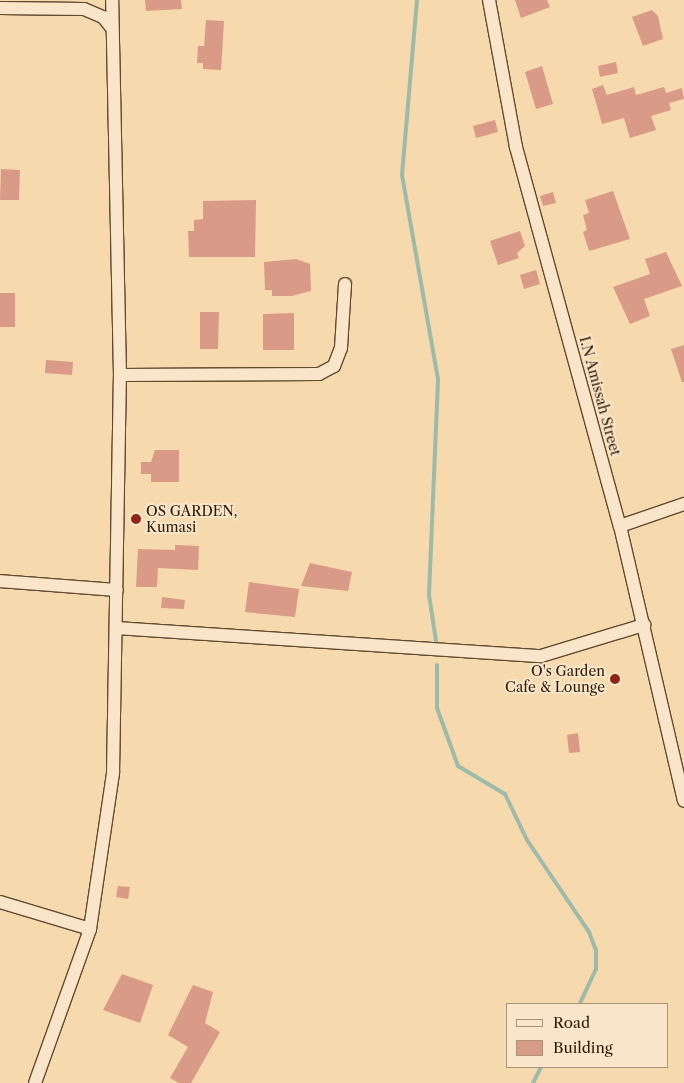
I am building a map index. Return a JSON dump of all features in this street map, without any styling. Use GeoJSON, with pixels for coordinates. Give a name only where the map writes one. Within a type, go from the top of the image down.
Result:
{"type":"FeatureCollection","features":[{"type":"Feature","properties":{"kind":"street"},"geometry":{"type":"LineString","coordinates":[[94,11],[103,0]]}},
{"type":"Feature","properties":{"kind":"street"},"geometry":{"type":"LineString","coordinates":[[35,1083],[90,929],[113,773],[118,590],[120,374],[111,27],[112,0]]}},
{"type":"Feature","properties":{"kind":"street","name":"I.N Amissah Street"},"geometry":{"type":"LineString","coordinates":[[489,0],[516,147],[620,526],[684,801]]}},
{"type":"Feature","properties":{"kind":"street"},"geometry":{"type":"LineString","coordinates":[[0,8],[94,11],[111,27]]}},
{"type":"Feature","properties":{"kind":"street"},"geometry":{"type":"LineString","coordinates":[[120,374],[319,374],[334,366],[341,348],[345,284]]}},
{"type":"Feature","properties":{"kind":"street"},"geometry":{"type":"LineString","coordinates":[[620,526],[684,504]]}},
{"type":"Feature","properties":{"kind":"street"},"geometry":{"type":"LineString","coordinates":[[0,581],[118,590]]}},
{"type":"Feature","properties":{"kind":"street"},"geometry":{"type":"LineString","coordinates":[[116,628],[541,656],[644,625]]}},
{"type":"Feature","properties":{"kind":"street"},"geometry":{"type":"LineString","coordinates":[[0,902],[90,929]]}},
{"type":"Feature","properties":{"kind":"building"},"geometry":{"type":"Polygon","coordinates":[[[145,0],[181,0],[182,9],[146,11],[145,0]]]}},
{"type":"Feature","properties":{"kind":"building"},"geometry":{"type":"Polygon","coordinates":[[[515,0],[547,0],[550,7],[521,18],[515,0]]]}},
{"type":"Feature","properties":{"kind":"building"},"geometry":{"type":"Polygon","coordinates":[[[652,10],[658,16],[663,39],[643,46],[632,17],[652,10]]]}},
{"type":"Feature","properties":{"kind":"building"},"geometry":{"type":"Polygon","coordinates":[[[206,20],[224,21],[221,70],[203,69],[203,63],[197,63],[198,46],[204,46],[206,20]]]}},
{"type":"Feature","properties":{"kind":"building"},"geometry":{"type":"Polygon","coordinates":[[[616,62],[618,73],[600,77],[598,66],[616,62]]]}},
{"type":"Feature","properties":{"kind":"building"},"geometry":{"type":"Polygon","coordinates":[[[542,66],[553,104],[536,109],[525,72],[542,66]]]}},
{"type":"Feature","properties":{"kind":"building"},"geometry":{"type":"Polygon","coordinates":[[[603,85],[607,95],[634,87],[636,95],[664,87],[666,93],[682,88],[684,99],[669,103],[671,110],[651,116],[656,130],[630,138],[624,118],[602,124],[592,89],[603,85]]]}},
{"type":"Feature","properties":{"kind":"building"},"geometry":{"type":"Polygon","coordinates":[[[495,120],[498,132],[476,138],[473,126],[495,120]]]}},
{"type":"Feature","properties":{"kind":"building"},"geometry":{"type":"Polygon","coordinates":[[[1,169],[20,170],[19,200],[0,200],[1,169]]]}},
{"type":"Feature","properties":{"kind":"building"},"geometry":{"type":"Polygon","coordinates":[[[613,191],[630,239],[589,251],[583,232],[587,230],[583,215],[589,213],[585,200],[613,191]]]}},
{"type":"Feature","properties":{"kind":"building"},"geometry":{"type":"Polygon","coordinates":[[[553,192],[556,203],[543,206],[540,196],[553,192]]]}},
{"type":"Feature","properties":{"kind":"building"},"geometry":{"type":"Polygon","coordinates":[[[256,200],[255,257],[189,257],[188,231],[194,231],[194,220],[203,219],[203,201],[256,200]]]}},
{"type":"Feature","properties":{"kind":"building"},"geometry":{"type":"Polygon","coordinates":[[[520,231],[525,246],[517,253],[519,258],[498,265],[490,241],[520,231]]]}},
{"type":"Feature","properties":{"kind":"building"},"geometry":{"type":"Polygon","coordinates":[[[666,252],[682,286],[644,299],[650,316],[630,324],[613,287],[650,274],[645,259],[666,252]]]}},
{"type":"Feature","properties":{"kind":"building"},"geometry":{"type":"Polygon","coordinates":[[[296,259],[310,264],[311,291],[292,296],[272,296],[272,290],[265,290],[264,262],[296,259]]]}},
{"type":"Feature","properties":{"kind":"building"},"geometry":{"type":"Polygon","coordinates":[[[536,270],[540,284],[524,289],[520,275],[536,270]]]}},
{"type":"Feature","properties":{"kind":"building"},"geometry":{"type":"Polygon","coordinates":[[[0,293],[15,293],[15,327],[0,327],[0,293]]]}},
{"type":"Feature","properties":{"kind":"building"},"geometry":{"type":"Polygon","coordinates":[[[200,312],[219,312],[218,349],[200,349],[200,312]]]}},
{"type":"Feature","properties":{"kind":"building"},"geometry":{"type":"Polygon","coordinates":[[[294,313],[294,350],[263,350],[263,314],[294,313]]]}},
{"type":"Feature","properties":{"kind":"building"},"geometry":{"type":"Polygon","coordinates":[[[684,345],[684,382],[682,382],[671,349],[684,345]]]}},
{"type":"Feature","properties":{"kind":"building"},"geometry":{"type":"Polygon","coordinates":[[[46,360],[73,362],[72,375],[45,373],[46,360]]]}},
{"type":"Feature","properties":{"kind":"building"},"geometry":{"type":"Polygon","coordinates":[[[155,450],[179,450],[179,482],[151,482],[151,474],[141,474],[141,462],[151,462],[155,450]]]}},
{"type":"Feature","properties":{"kind":"building"},"geometry":{"type":"Polygon","coordinates":[[[175,545],[199,546],[198,570],[158,568],[157,587],[136,587],[138,549],[175,550],[175,545]]]}},
{"type":"Feature","properties":{"kind":"building"},"geometry":{"type":"Polygon","coordinates":[[[310,563],[352,572],[348,591],[301,586],[310,563]]]}},
{"type":"Feature","properties":{"kind":"building"},"geometry":{"type":"Polygon","coordinates":[[[249,582],[299,589],[295,617],[245,612],[249,582]]]}},
{"type":"Feature","properties":{"kind":"building"},"geometry":{"type":"Polygon","coordinates":[[[162,597],[185,600],[184,609],[161,608],[162,597]]]}},
{"type":"Feature","properties":{"kind":"building"},"geometry":{"type":"Polygon","coordinates":[[[578,733],[580,752],[569,753],[567,735],[578,733]]]}},
{"type":"Feature","properties":{"kind":"building"},"geometry":{"type":"Polygon","coordinates":[[[118,886],[130,887],[128,899],[116,897],[118,886]]]}},
{"type":"Feature","properties":{"kind":"building"},"geometry":{"type":"Polygon","coordinates":[[[122,974],[153,985],[140,1023],[103,1010],[122,974]]]}},
{"type":"Feature","properties":{"kind":"building"},"geometry":{"type":"Polygon","coordinates":[[[193,985],[213,992],[205,1023],[220,1032],[191,1083],[179,1083],[170,1078],[188,1047],[168,1035],[193,985]]]}},
{"type":"Feature","properties":{"kind":"waterway"},"geometry":{"type":"LineString","coordinates":[[417,0],[402,175],[438,380],[429,595],[436,641]]}},
{"type":"Feature","properties":{"kind":"waterway"},"geometry":{"type":"LineString","coordinates":[[437,665],[437,708],[458,766],[505,794],[527,840],[589,932],[596,950],[596,969],[580,1003]]}},
{"type":"Feature","properties":{"kind":"waterway"},"geometry":{"type":"LineString","coordinates":[[533,1083],[540,1068]]}},
{"type":"Feature","properties":{"kind":"place","name":"OS GARDEN, Kumasi"},"geometry":{"type":"Point","coordinates":[136,519]}},
{"type":"Feature","properties":{"kind":"place","name":"O's Garden Cafe & Lounge"},"geometry":{"type":"Point","coordinates":[615,679]}}]}
